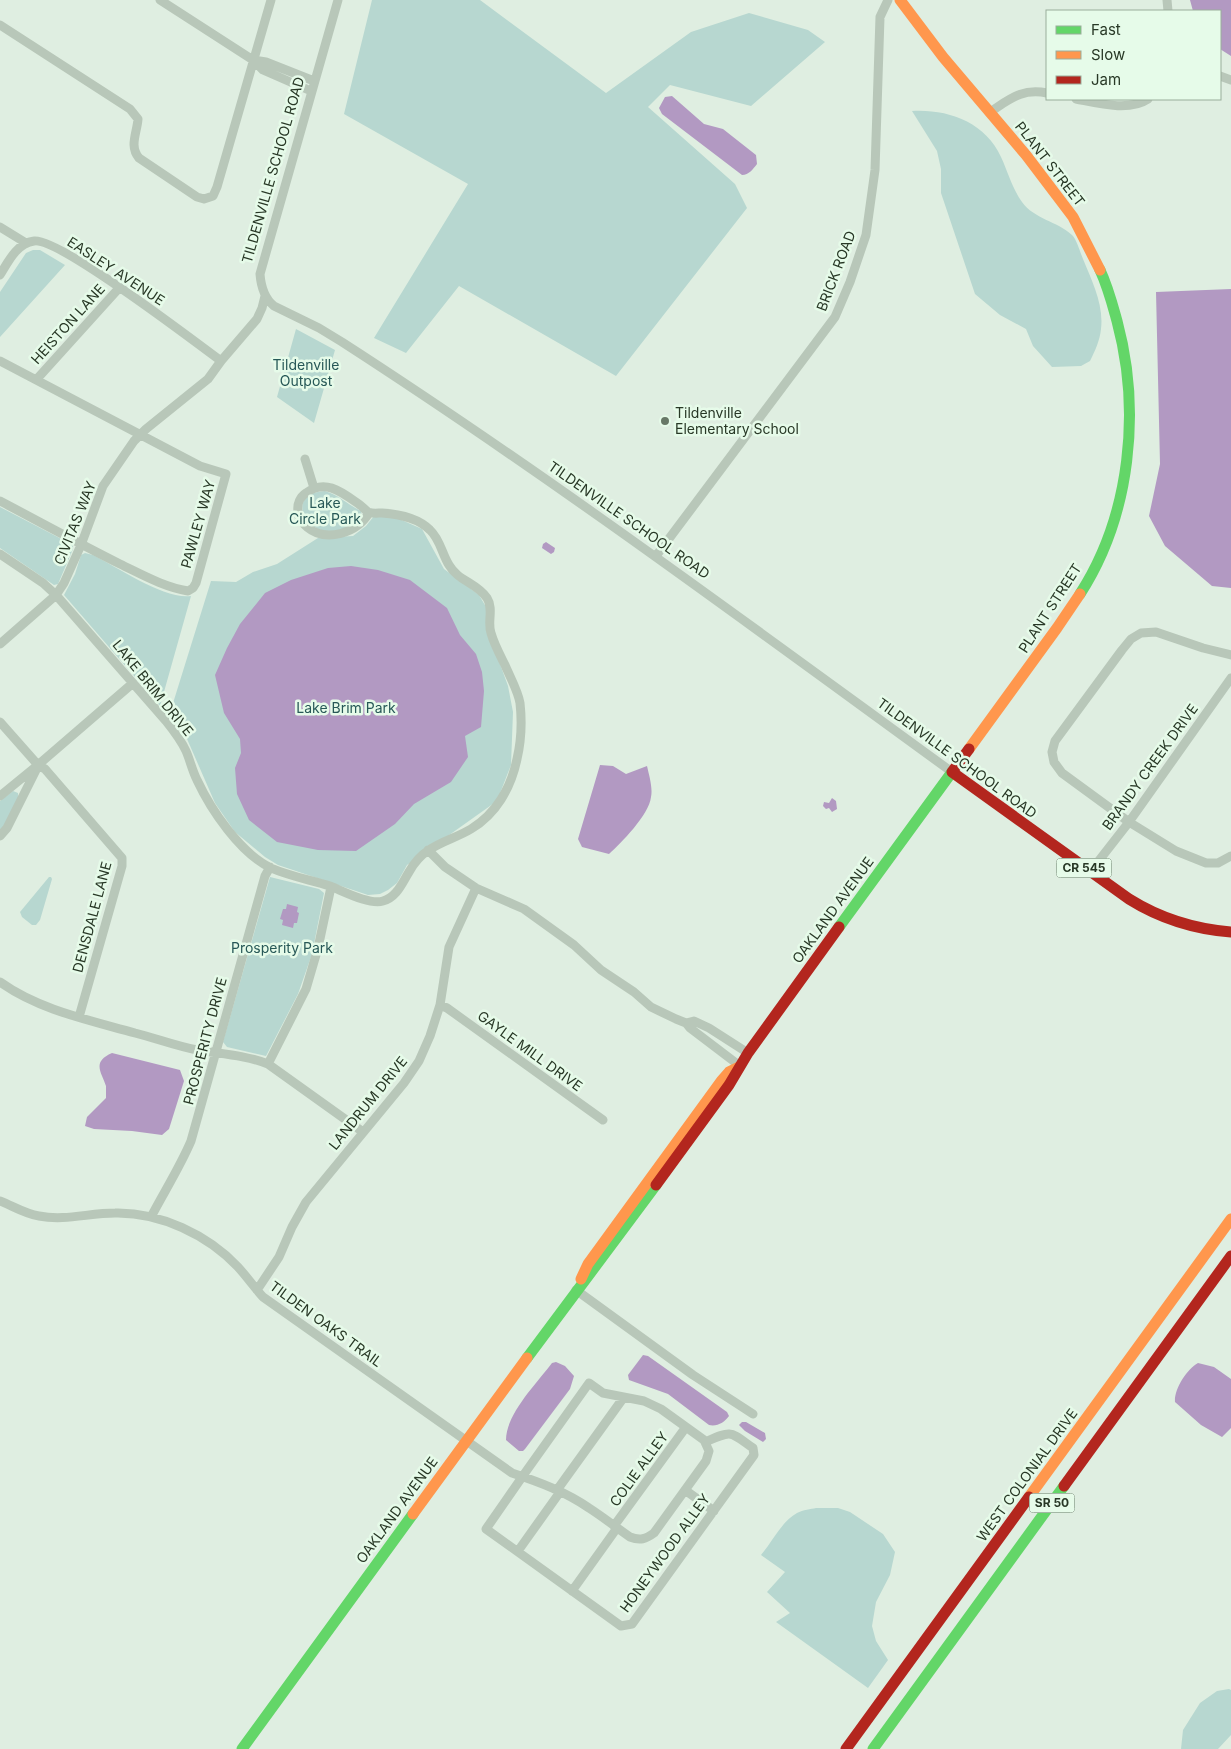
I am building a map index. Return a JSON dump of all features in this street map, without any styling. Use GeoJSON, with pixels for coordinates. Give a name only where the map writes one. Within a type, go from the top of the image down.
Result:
{"type":"FeatureCollection","features":[{"type":"Feature","properties":{"kind":"main road","name":"PLANT STREET"},"geometry":{"type":"LineString","coordinates":[[900,0],[942,57],[990,112],[1073,216],[1108,287],[1124,347],[1130,409],[1127,461],[1118,505],[1096,565],[1057,628],[952,772]]}},
{"type":"Feature","properties":{"kind":"main road","name":"TILDENVILLE SCHOOL ROAD"},"geometry":{"type":"LineString","coordinates":[[952,772],[1129,900],[1165,919],[1196,929],[1231,932]]}},
{"type":"Feature","properties":{"kind":"main road","name":"OAKLAND AVENUE"},"geometry":{"type":"LineString","coordinates":[[242,1749],[576,1290],[594,1269],[729,1085],[748,1053],[952,772]]}},
{"type":"Feature","properties":{"kind":"main road","name":"WEST COLONIAL DRIVE"},"geometry":{"type":"LineString","coordinates":[[874,1749],[1095,1425],[1231,1219]]}},
{"type":"Feature","properties":{"kind":"main road","name":"WEST COLONIAL DRIVE"},"geometry":{"type":"LineString","coordinates":[[846,1749],[1095,1425],[1231,1256]]}},
{"type":"Feature","properties":{"kind":"street"},"geometry":{"type":"LineString","coordinates":[[160,0],[253,60],[263,70],[311,91]]}},
{"type":"Feature","properties":{"kind":"street"},"geometry":{"type":"LineString","coordinates":[[0,25],[130,109],[138,119],[137,131],[133,142],[134,152],[139,158],[197,197],[204,199],[213,196],[217,187],[271,0]]}},
{"type":"Feature","properties":{"kind":"street","name":"TILDENVILLE SCHOOL ROAD"},"geometry":{"type":"LineString","coordinates":[[338,0],[260,274],[260,284],[265,296],[274,306],[319,328],[404,382],[656,556],[952,772]]}},
{"type":"Feature","properties":{"kind":"street","name":"BRICK ROAD"},"geometry":{"type":"LineString","coordinates":[[656,556],[835,317],[850,282],[866,234],[875,170],[880,17],[888,0]]}},
{"type":"Feature","properties":{"kind":"street"},"geometry":{"type":"LineString","coordinates":[[253,60],[266,62],[314,81]]}},
{"type":"Feature","properties":{"kind":"street"},"geometry":{"type":"LineString","coordinates":[[990,112],[1017,94],[1037,91],[1046,93]]}},
{"type":"Feature","properties":{"kind":"street"},"geometry":{"type":"LineString","coordinates":[[1081,100],[1114,106],[1146,100]]}},
{"type":"Feature","properties":{"kind":"street"},"geometry":{"type":"LineString","coordinates":[[0,227],[26,243],[16,251],[0,275]]}},
{"type":"Feature","properties":{"kind":"street","name":"EASLEY AVENUE"},"geometry":{"type":"LineString","coordinates":[[26,243],[36,240],[50,244],[120,287],[220,360]]}},
{"type":"Feature","properties":{"kind":"street","name":"HEISTON LANE"},"geometry":{"type":"LineString","coordinates":[[36,380],[120,287]]}},
{"type":"Feature","properties":{"kind":"street","name":"CIVITAS WAY"},"geometry":{"type":"LineString","coordinates":[[0,644],[56,594],[64,583],[81,545],[103,486],[140,435],[208,379],[220,360],[257,319],[265,296]]}},
{"type":"Feature","properties":{"kind":"street","name":"PAWLEY WAY"},"geometry":{"type":"LineString","coordinates":[[0,361],[200,466],[226,474],[194,588],[188,592],[166,586],[81,545],[0,501]]}},
{"type":"Feature","properties":{"kind":"street"},"geometry":{"type":"LineString","coordinates":[[305,459],[314,488]]}},
{"type":"Feature","properties":{"kind":"street"},"geometry":{"type":"LineString","coordinates":[[327,486],[338,490],[369,513],[365,520],[340,535],[325,535],[311,530],[301,522],[298,504],[302,496],[314,488],[327,486]]}},
{"type":"Feature","properties":{"kind":"street","name":"LAKE BRIM DRIVE"},"geometry":{"type":"LineString","coordinates":[[0,554],[56,594],[166,721],[180,741],[196,779],[220,819],[253,856],[270,867],[369,901],[382,902],[393,896],[410,870],[428,850],[470,830],[486,818],[499,804],[510,784],[517,759],[521,722],[520,702],[490,630],[491,615],[488,599],[476,586],[462,579],[450,567],[430,530],[412,519],[402,516],[369,513]]}},
{"type":"Feature","properties":{"kind":"street"},"geometry":{"type":"LineString","coordinates":[[1231,655],[1203,648],[1156,632],[1141,633],[1131,639],[1122,650],[1055,741],[1052,752],[1054,762],[1062,773],[1129,822],[1176,851],[1206,863],[1218,863],[1231,856]]}},
{"type":"Feature","properties":{"kind":"street","name":"BRANDY CREEK DRIVE"},"geometry":{"type":"LineString","coordinates":[[1090,872],[1129,822],[1231,678]]}},
{"type":"Feature","properties":{"kind":"street"},"geometry":{"type":"LineString","coordinates":[[0,796],[133,683]]}},
{"type":"Feature","properties":{"kind":"street"},"geometry":{"type":"LineString","coordinates":[[0,722],[38,765]]}},
{"type":"Feature","properties":{"kind":"street"},"geometry":{"type":"LineString","coordinates":[[0,836],[7,828],[38,765]]}},
{"type":"Feature","properties":{"kind":"street","name":"DENSDALE LANE"},"geometry":{"type":"LineString","coordinates":[[38,765],[45,770],[122,858],[122,866],[79,1017]]}},
{"type":"Feature","properties":{"kind":"street"},"geometry":{"type":"LineString","coordinates":[[428,850],[445,867],[476,888],[524,909],[574,945],[601,970],[662,1014],[686,1023],[694,1022],[709,1028],[748,1053]]}},
{"type":"Feature","properties":{"kind":"street","name":"PROSPERITY DRIVE"},"geometry":{"type":"LineString","coordinates":[[151,1217],[191,1141],[215,1052],[270,867]]}},
{"type":"Feature","properties":{"kind":"street"},"geometry":{"type":"LineString","coordinates":[[268,1064],[306,989],[318,948],[331,887]]}},
{"type":"Feature","properties":{"kind":"street","name":"LANDRUM DRIVE"},"geometry":{"type":"LineString","coordinates":[[257,1290],[279,1257],[292,1227],[306,1202],[404,1083],[419,1061],[430,1036],[440,1005],[449,947],[476,888]]}},
{"type":"Feature","properties":{"kind":"street"},"geometry":{"type":"LineString","coordinates":[[0,982],[37,1003],[79,1017],[197,1050],[252,1058],[268,1064],[363,1132]]}},
{"type":"Feature","properties":{"kind":"street","name":"GAYLE MILL DRIVE"},"geometry":{"type":"LineString","coordinates":[[440,1005],[447,1008],[603,1120]]}},
{"type":"Feature","properties":{"kind":"street"},"geometry":{"type":"LineString","coordinates":[[686,1023],[740,1066]]}},
{"type":"Feature","properties":{"kind":"street","name":"TILDEN OAKS TRAIL"},"geometry":{"type":"LineString","coordinates":[[0,1201],[38,1216],[66,1218],[116,1213],[151,1217],[190,1231],[237,1266],[263,1297],[512,1473],[558,1491],[590,1508],[630,1537],[638,1540],[647,1538],[654,1532],[706,1461],[709,1451],[705,1442]]}},
{"type":"Feature","properties":{"kind":"street"},"geometry":{"type":"LineString","coordinates":[[576,1290],[693,1375],[753,1414]]}},
{"type":"Feature","properties":{"kind":"street"},"geometry":{"type":"LineString","coordinates":[[522,1476],[589,1384],[603,1392],[644,1401],[661,1409],[705,1442]]}},
{"type":"Feature","properties":{"kind":"street"},"geometry":{"type":"LineString","coordinates":[[518,1551],[624,1397]]}},
{"type":"Feature","properties":{"kind":"street","name":"COLIE ALLEY"},"geometry":{"type":"LineString","coordinates":[[572,1591],[686,1427]]}},
{"type":"Feature","properties":{"kind":"street","name":"HONEYWOOD ALLEY"},"geometry":{"type":"LineString","coordinates":[[522,1476],[486,1529],[621,1626],[632,1624],[754,1455],[753,1448],[733,1434],[724,1434],[705,1442]]}},
{"type":"Feature","properties":{"kind":"street"},"geometry":{"type":"LineString","coordinates":[[685,1490],[714,1511]]}},
{"type":"Feature","properties":{"kind":"green space"},"geometry":{"type":"Polygon","coordinates":[[[372,0],[480,0],[606,93],[691,32],[749,13],[808,30],[825,42],[751,106],[670,85],[648,107],[735,184],[747,208],[616,376],[459,286],[406,353],[374,338],[468,184],[344,114],[372,0]]]}},
{"type":"Feature","properties":{"kind":"green space"},"geometry":{"type":"Polygon","coordinates":[[[912,111],[939,112],[952,115],[975,127],[994,145],[1015,191],[1027,208],[1060,226],[1074,237],[1093,284],[1101,311],[1100,333],[1090,361],[1081,366],[1052,367],[1033,346],[1026,329],[1000,315],[975,294],[941,193],[941,169],[937,151],[912,111]]]}},
{"type":"Feature","properties":{"kind":"green space"},"geometry":{"type":"Polygon","coordinates":[[[40,250],[65,265],[0,337],[0,292],[26,253],[40,250]]]}},
{"type":"Feature","properties":{"kind":"green space","name":"Tildenville Outpost"},"geometry":{"type":"Polygon","coordinates":[[[296,329],[335,350],[314,423],[277,397],[296,329]]]}},
{"type":"Feature","properties":{"kind":"green space","name":"Lake Circle Park"},"geometry":{"type":"Polygon","coordinates":[[[325,491],[361,511],[362,518],[346,529],[331,532],[318,529],[308,521],[303,512],[303,502],[310,495],[325,491]]]}},
{"type":"Feature","properties":{"kind":"green space"},"geometry":{"type":"Polygon","coordinates":[[[0,507],[73,545],[58,584],[54,585],[0,548],[0,507]]]}},
{"type":"Feature","properties":{"kind":"green space","name":"Lake Brim Park"},"geometry":{"type":"Polygon","coordinates":[[[374,516],[397,518],[422,529],[444,569],[479,595],[489,612],[488,631],[508,686],[513,712],[511,765],[497,801],[407,865],[397,883],[388,890],[380,894],[368,895],[278,865],[265,857],[235,832],[215,803],[184,732],[169,716],[211,581],[236,582],[253,572],[277,564],[318,538],[353,536],[366,526],[374,516]]]}},
{"type":"Feature","properties":{"kind":"green space"},"geometry":{"type":"Polygon","coordinates":[[[85,553],[93,555],[155,588],[180,596],[191,596],[160,706],[64,595],[75,574],[81,555],[85,553]]]}},
{"type":"Feature","properties":{"kind":"green space"},"geometry":{"type":"Polygon","coordinates":[[[13,791],[18,793],[18,798],[5,825],[0,830],[0,801],[13,791]]]}},
{"type":"Feature","properties":{"kind":"green space"},"geometry":{"type":"Polygon","coordinates":[[[49,877],[52,879],[40,920],[36,925],[32,925],[22,917],[20,912],[49,877]]]}},
{"type":"Feature","properties":{"kind":"green space","name":"Prosperity Park"},"geometry":{"type":"Polygon","coordinates":[[[270,877],[319,889],[324,893],[312,954],[298,994],[266,1056],[227,1047],[223,1042],[270,877]]]}},
{"type":"Feature","properties":{"kind":"green space"},"geometry":{"type":"Polygon","coordinates":[[[816,1508],[838,1508],[850,1512],[883,1534],[895,1552],[890,1575],[876,1602],[872,1626],[876,1641],[888,1660],[868,1688],[776,1622],[790,1613],[767,1592],[785,1572],[761,1555],[791,1517],[799,1512],[816,1508]]]}},
{"type":"Feature","properties":{"kind":"green space"},"geometry":{"type":"Polygon","coordinates":[[[1231,1690],[1231,1735],[1218,1749],[1181,1749],[1183,1730],[1200,1703],[1217,1691],[1231,1690]]]}},
{"type":"Feature","properties":{"kind":"shaded area"},"geometry":{"type":"Polygon","coordinates":[[[1190,0],[1231,0],[1231,56],[1221,50],[1221,10],[1193,10],[1190,0]]]}},
{"type":"Feature","properties":{"kind":"shaded area"},"geometry":{"type":"Polygon","coordinates":[[[672,96],[704,124],[723,129],[756,155],[757,164],[752,170],[742,175],[662,114],[659,108],[665,97],[672,96]]]}},
{"type":"Feature","properties":{"kind":"shaded area"},"geometry":{"type":"Polygon","coordinates":[[[1231,289],[1231,588],[1212,586],[1165,546],[1149,516],[1160,464],[1156,292],[1231,289]]]}},
{"type":"Feature","properties":{"kind":"shaded area"},"geometry":{"type":"Polygon","coordinates":[[[546,542],[555,548],[551,554],[542,548],[546,542]]]}},
{"type":"Feature","properties":{"kind":"shaded area","name":"Lake Brim Park"},"geometry":{"type":"Polygon","coordinates":[[[351,566],[378,570],[410,580],[447,608],[460,635],[476,654],[482,672],[484,691],[481,727],[465,736],[468,757],[451,782],[414,804],[395,824],[356,851],[318,850],[277,842],[249,820],[237,794],[235,768],[241,753],[240,739],[224,713],[215,675],[240,624],[265,593],[291,580],[328,568],[351,566]]]}},
{"type":"Feature","properties":{"kind":"shaded area"},"geometry":{"type":"Polygon","coordinates":[[[600,765],[613,766],[626,774],[647,766],[651,786],[651,797],[645,812],[634,828],[609,854],[582,847],[578,839],[600,765]]]}},
{"type":"Feature","properties":{"kind":"shaded area"},"geometry":{"type":"Polygon","coordinates":[[[832,798],[836,801],[837,809],[832,812],[829,808],[826,809],[823,806],[824,802],[829,803],[832,798]]]}},
{"type":"Feature","properties":{"kind":"shaded area"},"geometry":{"type":"Polygon","coordinates":[[[287,904],[298,907],[297,923],[294,923],[293,928],[282,925],[283,920],[280,919],[283,909],[286,909],[287,904]]]}},
{"type":"Feature","properties":{"kind":"shaded area"},"geometry":{"type":"Polygon","coordinates":[[[112,1053],[180,1070],[184,1081],[169,1129],[162,1135],[94,1129],[85,1126],[87,1117],[106,1098],[106,1086],[100,1064],[106,1056],[112,1053]]]}},
{"type":"Feature","properties":{"kind":"shaded area"},"geometry":{"type":"Polygon","coordinates":[[[643,1355],[648,1356],[727,1412],[729,1416],[720,1424],[709,1425],[668,1394],[629,1380],[628,1375],[643,1355]]]}},
{"type":"Feature","properties":{"kind":"shaded area"},"geometry":{"type":"Polygon","coordinates":[[[556,1362],[565,1366],[574,1376],[570,1389],[525,1449],[519,1451],[506,1440],[511,1420],[531,1389],[552,1363],[556,1362]]]}},
{"type":"Feature","properties":{"kind":"shaded area"},"geometry":{"type":"Polygon","coordinates":[[[1198,1363],[1214,1367],[1231,1379],[1231,1428],[1222,1437],[1201,1425],[1175,1402],[1175,1397],[1182,1380],[1198,1363]]]}},
{"type":"Feature","properties":{"kind":"shaded area"},"geometry":{"type":"Polygon","coordinates":[[[742,1422],[746,1422],[765,1433],[766,1439],[763,1442],[745,1431],[739,1425],[742,1422]]]}},
{"type":"Feature","properties":{"kind":"traffic: fast"},"geometry":{"type":"LineString","coordinates":[[1080,594],[1097,563],[1111,531],[1127,461],[1129,390],[1117,321],[1112,301],[1100,270]]}},
{"type":"Feature","properties":{"kind":"traffic: fast"},"geometry":{"type":"LineString","coordinates":[[839,927],[952,772]]}},
{"type":"Feature","properties":{"kind":"traffic: fast"},"geometry":{"type":"LineString","coordinates":[[527,1358],[656,1185]]}},
{"type":"Feature","properties":{"kind":"traffic: fast"},"geometry":{"type":"LineString","coordinates":[[873,1749],[1064,1486]]}},
{"type":"Feature","properties":{"kind":"traffic: fast"},"geometry":{"type":"LineString","coordinates":[[242,1749],[413,1514]]}},
{"type":"Feature","properties":{"kind":"traffic: slow"},"geometry":{"type":"LineString","coordinates":[[900,0],[943,57],[1026,155],[1073,217],[1100,270]]}},
{"type":"Feature","properties":{"kind":"traffic: slow"},"geometry":{"type":"LineString","coordinates":[[969,749],[1080,594]]}},
{"type":"Feature","properties":{"kind":"traffic: slow"},"geometry":{"type":"LineString","coordinates":[[581,1279],[588,1264],[722,1080],[729,1072],[739,1067]]}},
{"type":"Feature","properties":{"kind":"traffic: slow"},"geometry":{"type":"LineString","coordinates":[[1029,1497],[1231,1219]]}},
{"type":"Feature","properties":{"kind":"traffic: slow"},"geometry":{"type":"LineString","coordinates":[[413,1514],[527,1358]]}},
{"type":"Feature","properties":{"kind":"traffic: jam"},"geometry":{"type":"LineString","coordinates":[[969,749],[952,772],[1129,899],[1153,912],[1190,926],[1231,932]]}},
{"type":"Feature","properties":{"kind":"traffic: jam"},"geometry":{"type":"LineString","coordinates":[[656,1185],[729,1085],[748,1053],[839,927]]}},
{"type":"Feature","properties":{"kind":"traffic: jam"},"geometry":{"type":"LineString","coordinates":[[1064,1486],[1231,1256]]}},
{"type":"Feature","properties":{"kind":"traffic: jam"},"geometry":{"type":"LineString","coordinates":[[846,1749],[1029,1497]]}},
{"type":"Feature","properties":{"kind":"place","name":"Tildenville Elementary School"},"geometry":{"type":"Point","coordinates":[665,421]}}]}
